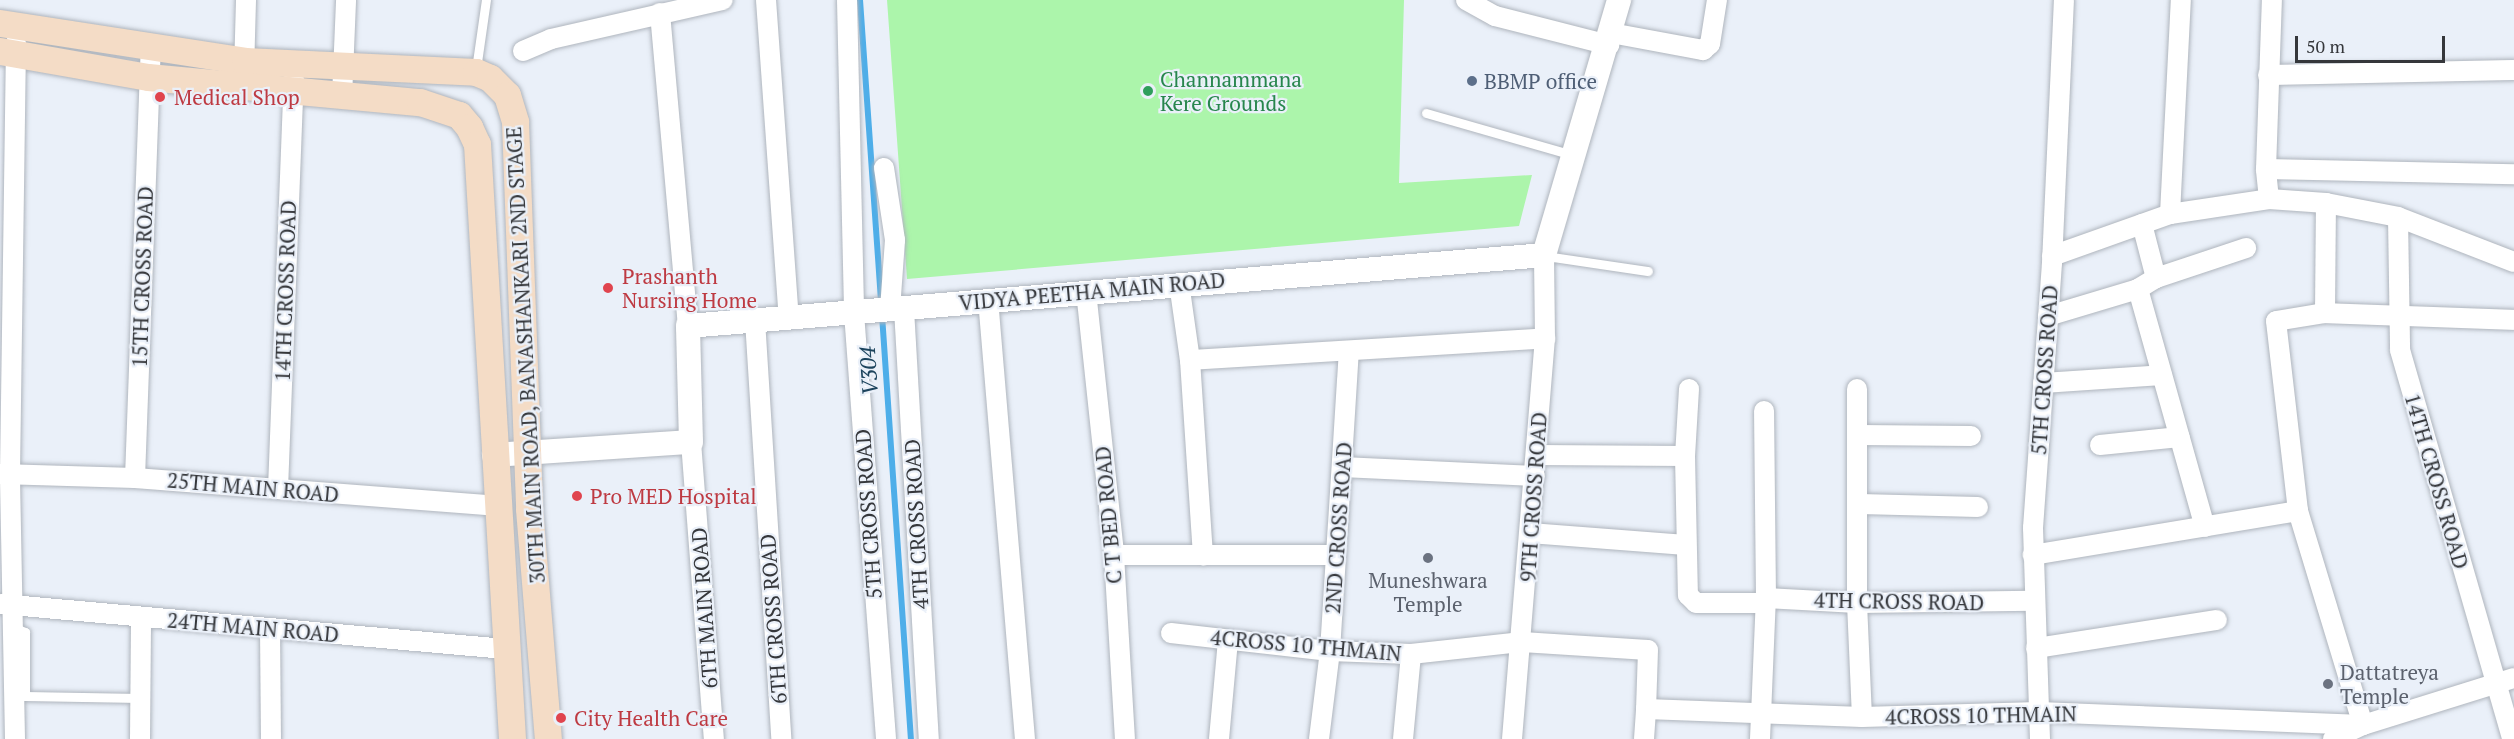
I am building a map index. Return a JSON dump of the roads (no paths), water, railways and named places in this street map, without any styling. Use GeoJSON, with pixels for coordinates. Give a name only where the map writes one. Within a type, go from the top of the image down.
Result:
{"type":"FeatureCollection","features":[{"type":"Feature","properties":{"kind":"main road","name":"30TH MAIN ROAD, BANASHANKARI 2ND STAGE"},"geometry":{"type":"LineString","coordinates":[[8,24],[151,48],[244,74],[293,93],[420,102],[459,115],[477,144],[496,506],[512,739]]}},
{"type":"Feature","properties":{"kind":"main road","name":"30TH MAIN ROAD, BANASHANKARI 2ND STAGE"},"geometry":{"type":"LineString","coordinates":[[8,52],[148,77],[244,74],[294,62],[485,70],[507,95],[515,122],[526,453],[548,739]]}},
{"type":"Feature","properties":{"kind":"street"},"geometry":{"type":"LineString","coordinates":[[244,74],[246,0]]}},
{"type":"Feature","properties":{"kind":"street"},"geometry":{"type":"LineString","coordinates":[[342,97],[346,0]]}},
{"type":"Feature","properties":{"kind":"street"},"geometry":{"type":"LineString","coordinates":[[522,51],[551,39],[723,0]]}},
{"type":"Feature","properties":{"kind":"street"},"geometry":{"type":"LineString","coordinates":[[766,0],[789,318]]}},
{"type":"Feature","properties":{"kind":"street","name":"5TH CROSS ROAD"},"geometry":{"type":"LineString","coordinates":[[847,0],[881,311],[886,739]]}},
{"type":"Feature","properties":{"kind":"street"},"geometry":{"type":"LineString","coordinates":[[1466,0],[1610,39],[1702,50],[1710,44],[1717,0]]}},
{"type":"Feature","properties":{"kind":"street"},"geometry":{"type":"LineString","coordinates":[[1544,255],[1610,39],[1619,0]]}},
{"type":"Feature","properties":{"kind":"street","name":"5TH CROSS ROAD"},"geometry":{"type":"LineString","coordinates":[[2040,739],[2033,555],[2052,256],[2064,0]]}},
{"type":"Feature","properties":{"kind":"street"},"geometry":{"type":"LineString","coordinates":[[2170,214],[2181,0]]}},
{"type":"Feature","properties":{"kind":"street"},"geometry":{"type":"LineString","coordinates":[[2269,199],[2266,169],[2272,0]]}},
{"type":"Feature","properties":{"kind":"street"},"geometry":{"type":"LineString","coordinates":[[494,455],[691,442],[688,326],[660,13]]}},
{"type":"Feature","properties":{"kind":"street"},"geometry":{"type":"LineString","coordinates":[[8,24],[5,474],[7,605],[15,628],[15,739]]}},
{"type":"Feature","properties":{"kind":"street","name":"15TH CROSS ROAD"},"geometry":{"type":"LineString","coordinates":[[135,478],[148,77],[151,48]]}},
{"type":"Feature","properties":{"kind":"street","name":"14TH CROSS ROAD"},"geometry":{"type":"LineString","coordinates":[[278,489],[294,62]]}},
{"type":"Feature","properties":{"kind":"street"},"geometry":{"type":"LineString","coordinates":[[2268,75],[2514,70]]}},
{"type":"Feature","properties":{"kind":"street"},"geometry":{"type":"LineString","coordinates":[[881,311],[895,240],[884,168]]}},
{"type":"Feature","properties":{"kind":"street"},"geometry":{"type":"LineString","coordinates":[[2266,169],[2514,174]]}},
{"type":"Feature","properties":{"kind":"street"},"geometry":{"type":"LineString","coordinates":[[2052,256],[2170,214],[2269,199],[2326,203],[2398,217],[2514,262]]}},
{"type":"Feature","properties":{"kind":"street"},"geometry":{"type":"LineString","coordinates":[[2325,313],[2326,203]]}},
{"type":"Feature","properties":{"kind":"street","name":"14TH CROSS ROAD"},"geometry":{"type":"LineString","coordinates":[[2398,217],[2400,350],[2505,681],[2512,739]]}},
{"type":"Feature","properties":{"kind":"street"},"geometry":{"type":"LineString","coordinates":[[2142,224],[2156,278]]}},
{"type":"Feature","properties":{"kind":"street"},"geometry":{"type":"LineString","coordinates":[[2048,316],[2138,290],[2156,278],[2246,248]]}},
{"type":"Feature","properties":{"kind":"street","name":"VIDYA PEETHA MAIN ROAD"},"geometry":{"type":"LineString","coordinates":[[688,326],[881,311],[988,299],[1179,283],[1544,255]]}},
{"type":"Feature","properties":{"kind":"street","name":"9TH CROSS ROAD"},"geometry":{"type":"LineString","coordinates":[[1512,739],[1522,642],[1545,338],[1544,255]]}},
{"type":"Feature","properties":{"kind":"street"},"geometry":{"type":"LineString","coordinates":[[1179,283],[1190,360],[1203,556]]}},
{"type":"Feature","properties":{"kind":"street"},"geometry":{"type":"LineString","coordinates":[[2138,290],[2205,527]]}},
{"type":"Feature","properties":{"kind":"street","name":"C T BED ROAD"},"geometry":{"type":"LineString","coordinates":[[1086,291],[1114,555],[1125,739]]}},
{"type":"Feature","properties":{"kind":"street"},"geometry":{"type":"LineString","coordinates":[[988,299],[1025,739]]}},
{"type":"Feature","properties":{"kind":"street","name":"4TH CROSS ROAD"},"geometry":{"type":"LineString","coordinates":[[881,311],[929,739]]}},
{"type":"Feature","properties":{"kind":"street"},"geometry":{"type":"LineString","coordinates":[[2365,732],[2298,511],[2276,321],[2325,313],[2514,320]]}},
{"type":"Feature","properties":{"kind":"street","name":"6TH CROSS ROAD"},"geometry":{"type":"LineString","coordinates":[[754,320],[781,739]]}},
{"type":"Feature","properties":{"kind":"street"},"geometry":{"type":"LineString","coordinates":[[1190,360],[1349,352],[1545,338]]}},
{"type":"Feature","properties":{"kind":"street","name":"2ND CROSS ROAD"},"geometry":{"type":"LineString","coordinates":[[1319,739],[1330,651],[1349,352]]}},
{"type":"Feature","properties":{"kind":"street"},"geometry":{"type":"LineString","coordinates":[[2043,383],[2162,375]]}},
{"type":"Feature","properties":{"kind":"street","name":"4TH CROSS ROAD"},"geometry":{"type":"LineString","coordinates":[[1689,389],[1685,456],[1686,545],[1688,596],[1696,603],[1765,600],[1857,603],[2033,601]]}},
{"type":"Feature","properties":{"kind":"street"},"geometry":{"type":"LineString","coordinates":[[1857,389],[1860,504],[1857,603],[1862,717]]}},
{"type":"Feature","properties":{"kind":"street"},"geometry":{"type":"LineString","coordinates":[[1760,739],[1765,600],[1764,411]]}},
{"type":"Feature","properties":{"kind":"street"},"geometry":{"type":"LineString","coordinates":[[1859,435],[1971,436]]}},
{"type":"Feature","properties":{"kind":"street"},"geometry":{"type":"LineString","coordinates":[[2100,445],[2180,437]]}},
{"type":"Feature","properties":{"kind":"street","name":"6TH MAIN ROAD"},"geometry":{"type":"LineString","coordinates":[[691,442],[714,739]]}},
{"type":"Feature","properties":{"kind":"street"},"geometry":{"type":"LineString","coordinates":[[1536,455],[1685,456]]}},
{"type":"Feature","properties":{"kind":"street"},"geometry":{"type":"LineString","coordinates":[[1342,468],[1535,476]]}},
{"type":"Feature","properties":{"kind":"street","name":"25TH MAIN ROAD"},"geometry":{"type":"LineString","coordinates":[[5,474],[135,478],[496,506]]}},
{"type":"Feature","properties":{"kind":"street"},"geometry":{"type":"LineString","coordinates":[[1860,504],[1978,507]]}},
{"type":"Feature","properties":{"kind":"street"},"geometry":{"type":"LineString","coordinates":[[2033,555],[2298,511]]}},
{"type":"Feature","properties":{"kind":"street"},"geometry":{"type":"LineString","coordinates":[[1530,533],[1686,545]]}},
{"type":"Feature","properties":{"kind":"street"},"geometry":{"type":"LineString","coordinates":[[1114,555],[1336,555]]}},
{"type":"Feature","properties":{"kind":"street","name":"24TH MAIN ROAD"},"geometry":{"type":"LineString","coordinates":[[7,605],[506,649]]}},
{"type":"Feature","properties":{"kind":"street"},"geometry":{"type":"LineString","coordinates":[[140,739],[141,617]]}},
{"type":"Feature","properties":{"kind":"street"},"geometry":{"type":"LineString","coordinates":[[2036,648],[2217,620]]}},
{"type":"Feature","properties":{"kind":"street"},"geometry":{"type":"LineString","coordinates":[[270,628],[272,739]]}},
{"type":"Feature","properties":{"kind":"street","name":"4CROSS 10 THMAIN"},"geometry":{"type":"LineString","coordinates":[[1171,633],[1330,651],[1411,654],[1522,642],[1648,650],[1646,710],[1862,717],[2039,712],[2365,732]]}},
{"type":"Feature","properties":{"kind":"street"},"geometry":{"type":"LineString","coordinates":[[1219,739],[1228,640]]}},
{"type":"Feature","properties":{"kind":"street"},"geometry":{"type":"LineString","coordinates":[[1403,739],[1411,654]]}},
{"type":"Feature","properties":{"kind":"street"},"geometry":{"type":"LineString","coordinates":[[2333,739],[2365,732],[2505,681]]}},
{"type":"Feature","properties":{"kind":"street"},"geometry":{"type":"LineString","coordinates":[[1644,739],[1646,710]]}},
{"type":"Feature","properties":{"kind":"lane"},"geometry":{"type":"LineString","coordinates":[[485,70],[486,0]]}},
{"type":"Feature","properties":{"kind":"lane"},"geometry":{"type":"LineString","coordinates":[[1426,113],[1574,155]]}},
{"type":"Feature","properties":{"kind":"lane"},"geometry":{"type":"LineString","coordinates":[[1544,255],[1648,271]]}},
{"type":"Feature","properties":{"kind":"lane"},"geometry":{"type":"LineString","coordinates":[[15,628],[25,632],[25,696],[140,698]]}},
{"type":"Feature","properties":{"kind":"waterway","name":"V304"},"geometry":{"type":"LineString","coordinates":[[860,0],[881,304]]}},
{"type":"Feature","properties":{"kind":"waterway","name":"V304"},"geometry":{"type":"LineString","coordinates":[[882,315],[911,739]]}},
{"type":"Feature","properties":{"kind":"place","name":"BBMP office"},"geometry":{"type":"Point","coordinates":[1472,81]}},
{"type":"Feature","properties":{"kind":"place","name":"Channammana Kere Grounds"},"geometry":{"type":"Point","coordinates":[1148,91]}},
{"type":"Feature","properties":{"kind":"place","name":"Medical Shop"},"geometry":{"type":"Point","coordinates":[160,97]}},
{"type":"Feature","properties":{"kind":"place","name":"Prashanth Nursing Home"},"geometry":{"type":"Point","coordinates":[608,288]}},
{"type":"Feature","properties":{"kind":"place","name":"Pro MED Hospital"},"geometry":{"type":"Point","coordinates":[577,496]}},
{"type":"Feature","properties":{"kind":"place","name":"Muneshwara Temple"},"geometry":{"type":"Point","coordinates":[1428,558]}},
{"type":"Feature","properties":{"kind":"place","name":"Dattatreya Temple"},"geometry":{"type":"Point","coordinates":[2328,684]}},
{"type":"Feature","properties":{"kind":"place","name":"City Health Care"},"geometry":{"type":"Point","coordinates":[561,718]}}]}
